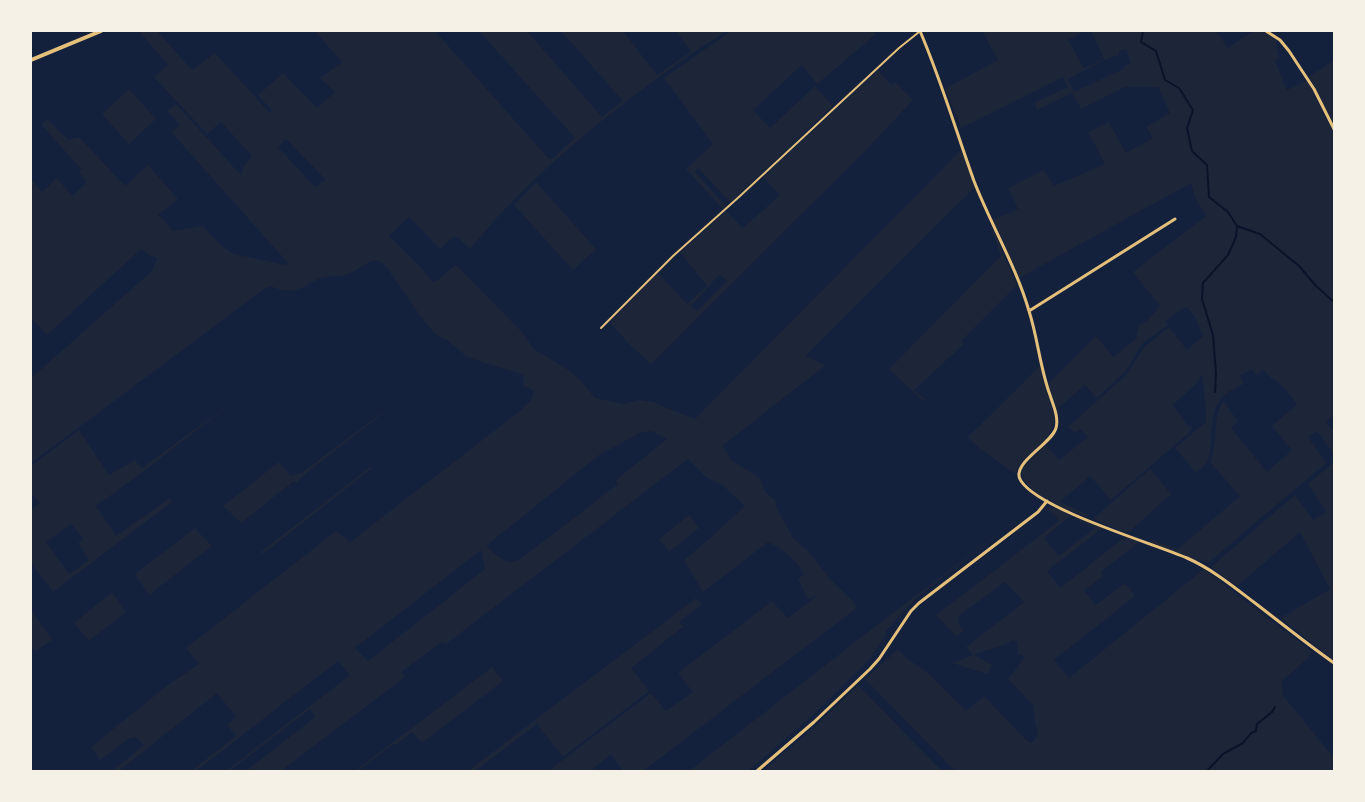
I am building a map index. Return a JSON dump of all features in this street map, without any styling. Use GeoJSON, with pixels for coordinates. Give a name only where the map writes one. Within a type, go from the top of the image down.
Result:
{"type":"FeatureCollection","features":[{"type":"Feature","properties":{"kind":"street"},"geometry":{"type":"LineString","coordinates":[[31,60],[101,31]]}},
{"type":"Feature","properties":{"kind":"street"},"geometry":{"type":"LineString","coordinates":[[920,31],[939,75],[974,180],[1029,311],[1057,422],[1052,437],[1021,466],[1018,476],[1027,488],[1047,501],[1207,568],[1334,663]]}},
{"type":"Feature","properties":{"kind":"street"},"geometry":{"type":"LineString","coordinates":[[1266,31],[1280,40],[1290,51],[1314,89],[1334,129]]}},
{"type":"Feature","properties":{"kind":"street"},"geometry":{"type":"LineString","coordinates":[[1029,311],[1175,219]]}},
{"type":"Feature","properties":{"kind":"street"},"geometry":{"type":"LineString","coordinates":[[757,771],[814,722],[870,669],[918,603],[1038,512],[1047,501]]}},
{"type":"Feature","properties":{"kind":"lane"},"geometry":{"type":"LineString","coordinates":[[601,328],[673,256],[899,48],[920,31]]}},
{"type":"Feature","properties":{"kind":"shaded area"},"geometry":{"type":"Polygon","coordinates":[[[139,31],[157,31],[192,70],[215,53],[270,113],[272,111],[258,95],[283,73],[317,108],[335,92],[320,78],[342,62],[315,31],[435,31],[549,159],[552,159],[575,138],[479,31],[527,31],[602,117],[623,101],[561,31],[623,31],[657,75],[689,53],[690,50],[676,31],[726,31],[634,96],[575,143],[520,194],[470,249],[457,237],[453,237],[440,249],[409,217],[389,236],[424,271],[431,281],[435,282],[456,265],[521,331],[534,349],[567,369],[581,381],[595,398],[624,404],[640,400],[653,402],[695,419],[962,149],[983,206],[981,208],[981,203],[974,188],[805,356],[826,365],[722,446],[731,460],[760,478],[765,492],[775,500],[777,509],[793,538],[808,551],[830,579],[855,603],[856,607],[854,610],[643,771],[623,771],[611,754],[591,771],[548,771],[651,693],[666,711],[693,692],[678,673],[772,601],[788,618],[818,595],[808,599],[798,579],[804,574],[797,563],[789,555],[768,542],[703,592],[684,560],[745,506],[722,485],[706,477],[688,459],[446,644],[443,641],[401,672],[405,677],[281,771],[246,771],[315,717],[310,709],[229,771],[226,771],[350,675],[338,661],[196,771],[191,771],[236,736],[227,725],[236,717],[217,693],[119,771],[112,771],[144,745],[136,737],[130,738],[100,760],[91,747],[168,685],[199,664],[186,648],[336,531],[350,542],[520,411],[531,400],[534,391],[523,385],[524,375],[467,357],[447,340],[435,334],[385,265],[376,261],[348,274],[318,279],[298,289],[280,290],[270,286],[264,289],[31,463],[31,378],[152,271],[157,258],[148,255],[141,249],[47,335],[31,318],[31,181],[42,192],[57,178],[72,196],[86,181],[79,172],[81,169],[41,124],[48,119],[68,140],[79,137],[125,186],[148,165],[178,199],[158,215],[172,231],[203,226],[223,247],[234,254],[285,265],[288,263],[171,132],[180,125],[167,111],[176,104],[241,175],[244,166],[252,156],[221,122],[207,134],[154,77],[168,65],[139,31]],[[286,139],[278,147],[315,187],[325,180],[325,179],[286,139]],[[651,431],[640,433],[599,455],[486,546],[497,556],[505,560],[519,560],[618,484],[616,480],[667,439],[651,431]],[[481,550],[355,648],[368,661],[485,569],[481,550]]]}},
{"type":"Feature","properties":{"kind":"shaded area"},"geometry":{"type":"Polygon","coordinates":[[[731,31],[872,31],[875,35],[817,84],[802,65],[753,110],[770,128],[815,86],[833,106],[734,199],[730,202],[698,168],[695,172],[726,206],[723,209],[686,169],[713,144],[664,78],[731,31]]]}},
{"type":"Feature","properties":{"kind":"shaded area"},"geometry":{"type":"Polygon","coordinates":[[[982,31],[1085,31],[1068,40],[1084,68],[1104,59],[1091,31],[1216,31],[1228,48],[1252,32],[1264,32],[1277,41],[1276,46],[1279,57],[1275,61],[1287,90],[1307,80],[1334,134],[1334,415],[1326,422],[1334,432],[1334,454],[1317,431],[1308,437],[1326,463],[1209,562],[1149,542],[1151,540],[1178,549],[1240,496],[1210,462],[1214,447],[1217,415],[1223,401],[1238,421],[1231,428],[1267,472],[1292,450],[1272,426],[1297,404],[1286,390],[1264,370],[1256,375],[1252,369],[1240,375],[1244,384],[1226,394],[1216,406],[1212,422],[1209,457],[1207,462],[1196,473],[1175,448],[1206,422],[1202,375],[1198,382],[1173,405],[1188,426],[1192,428],[1189,433],[1111,500],[1090,476],[1060,502],[1089,515],[1070,511],[1050,501],[1025,482],[1022,469],[1046,445],[1059,460],[1088,437],[1080,429],[1075,433],[1068,427],[1126,375],[1145,346],[1169,327],[1187,350],[1203,336],[1194,315],[1186,307],[1165,321],[1168,325],[1142,344],[1126,371],[1097,398],[1085,385],[1057,409],[1048,384],[1096,336],[1113,357],[1136,339],[1139,325],[1147,321],[1160,306],[1133,272],[1206,216],[1195,197],[1191,183],[1019,278],[993,220],[1018,209],[1008,188],[1044,170],[1054,186],[1105,164],[1088,132],[1109,122],[1126,153],[1153,138],[1146,127],[1170,113],[1158,87],[1125,87],[1081,109],[1072,93],[1037,110],[1034,103],[1068,87],[1063,77],[961,128],[945,89],[998,60],[982,31]],[[1126,49],[1119,51],[1119,55],[1104,60],[1068,79],[1074,92],[1125,68],[1124,66],[1131,63],[1126,49]]]}},
{"type":"Feature","properties":{"kind":"shaded area"},"geometry":{"type":"Polygon","coordinates":[[[1334,60],[1334,126],[1309,77],[1334,60]]]}},
{"type":"Feature","properties":{"kind":"shaded area"},"geometry":{"type":"Polygon","coordinates":[[[878,70],[891,85],[895,82],[913,100],[863,153],[651,364],[610,323],[658,273],[687,304],[707,286],[680,252],[726,211],[743,228],[780,195],[763,177],[878,70]],[[719,275],[691,306],[697,311],[727,281],[719,275]]]}},
{"type":"Feature","properties":{"kind":"shaded area"},"geometry":{"type":"Polygon","coordinates":[[[129,89],[156,119],[129,144],[102,114],[129,89]]]}},
{"type":"Feature","properties":{"kind":"shaded area"},"geometry":{"type":"Polygon","coordinates":[[[536,182],[596,249],[573,270],[514,205],[536,182]]]}},
{"type":"Feature","properties":{"kind":"shaded area"},"geometry":{"type":"Polygon","coordinates":[[[993,229],[1017,285],[961,341],[964,344],[914,390],[932,405],[920,398],[889,369],[1001,256],[992,232],[993,229]]]}},
{"type":"Feature","properties":{"kind":"shaded area"},"geometry":{"type":"Polygon","coordinates":[[[1040,366],[1055,419],[1048,436],[1025,458],[1016,473],[1014,473],[979,448],[968,437],[1040,366]]]}},
{"type":"Feature","properties":{"kind":"shaded area"},"geometry":{"type":"Polygon","coordinates":[[[423,382],[296,483],[294,481],[241,523],[223,506],[279,462],[290,476],[303,472],[423,382]]]}},
{"type":"Feature","properties":{"kind":"shaded area"},"geometry":{"type":"Polygon","coordinates":[[[242,395],[96,506],[116,536],[170,498],[172,502],[53,592],[31,563],[31,509],[40,503],[31,493],[31,466],[79,430],[109,475],[135,460],[142,468],[242,395]],[[72,524],[46,542],[69,574],[89,560],[78,543],[83,539],[72,524]]]}},
{"type":"Feature","properties":{"kind":"shaded area"},"geometry":{"type":"Polygon","coordinates":[[[1334,462],[1334,661],[1281,618],[1330,589],[1300,532],[1237,586],[1213,569],[1212,566],[1295,495],[1313,520],[1326,512],[1308,484],[1334,462]]]}},
{"type":"Feature","properties":{"kind":"shaded area"},"geometry":{"type":"Polygon","coordinates":[[[370,467],[372,468],[263,554],[261,552],[370,467]]]}},
{"type":"Feature","properties":{"kind":"shaded area"},"geometry":{"type":"Polygon","coordinates":[[[1150,469],[1171,494],[1129,532],[1124,532],[1095,520],[1094,518],[1150,469]]]}},
{"type":"Feature","properties":{"kind":"shaded area"},"geometry":{"type":"Polygon","coordinates":[[[1038,503],[916,598],[885,632],[886,635],[869,660],[812,716],[748,771],[689,771],[877,625],[1038,503]]]}},
{"type":"Feature","properties":{"kind":"shaded area"},"geometry":{"type":"Polygon","coordinates":[[[1049,507],[1064,511],[1070,516],[1044,538],[1059,556],[1095,528],[1075,519],[1073,520],[1076,517],[1105,529],[1100,530],[1047,571],[1060,588],[1125,537],[1139,542],[1101,572],[1103,576],[1084,591],[1096,605],[1125,583],[1135,596],[1054,660],[1069,678],[1204,569],[1312,652],[1309,657],[1281,682],[1284,697],[1334,758],[1334,771],[955,771],[865,679],[898,649],[905,657],[928,673],[966,711],[984,696],[1027,741],[1032,743],[1038,735],[1033,705],[1008,679],[1025,657],[1018,654],[1017,642],[1013,640],[974,655],[992,665],[988,674],[952,663],[973,655],[966,647],[1024,602],[1005,582],[958,616],[960,627],[964,631],[956,636],[936,615],[1059,521],[1054,514],[1046,510],[1049,507]]]}},
{"type":"Feature","properties":{"kind":"shaded area"},"geometry":{"type":"Polygon","coordinates":[[[689,515],[699,528],[669,552],[659,539],[689,515]]]}},
{"type":"Feature","properties":{"kind":"shaded area"},"geometry":{"type":"Polygon","coordinates":[[[195,528],[212,546],[149,595],[135,574],[195,528]]]}},
{"type":"Feature","properties":{"kind":"shaded area"},"geometry":{"type":"Polygon","coordinates":[[[112,592],[126,612],[89,641],[74,623],[112,592]]]}},
{"type":"Feature","properties":{"kind":"shaded area"},"geometry":{"type":"Polygon","coordinates":[[[696,598],[702,604],[679,622],[683,627],[631,668],[649,691],[563,757],[537,724],[475,771],[468,771],[696,598]]]}},
{"type":"Feature","properties":{"kind":"shaded area"},"geometry":{"type":"Polygon","coordinates":[[[31,610],[52,640],[36,651],[31,647],[31,610]]]}},
{"type":"Feature","properties":{"kind":"shaded area"},"geometry":{"type":"Polygon","coordinates":[[[492,667],[503,681],[422,743],[412,732],[358,771],[355,771],[492,667]]]}},
{"type":"Feature","properties":{"kind":"shaded area"},"geometry":{"type":"Polygon","coordinates":[[[858,685],[942,771],[763,771],[809,732],[858,685]]]}},
{"type":"Feature","properties":{"kind":"waterway"},"geometry":{"type":"LineString","coordinates":[[1143,31],[1141,42],[1156,51],[1165,80],[1179,88],[1193,110],[1187,128],[1192,151],[1207,165],[1209,197],[1228,212],[1237,226],[1260,234],[1299,266],[1316,286],[1334,302]]}},
{"type":"Feature","properties":{"kind":"waterway"},"geometry":{"type":"LineString","coordinates":[[1215,392],[1216,374],[1213,335],[1202,299],[1203,283],[1228,255],[1236,237],[1237,227]]}},
{"type":"Feature","properties":{"kind":"waterway"},"geometry":{"type":"LineString","coordinates":[[1207,771],[1223,754],[1243,743],[1251,733],[1256,731],[1257,724],[1272,712],[1275,707]]}}]}
